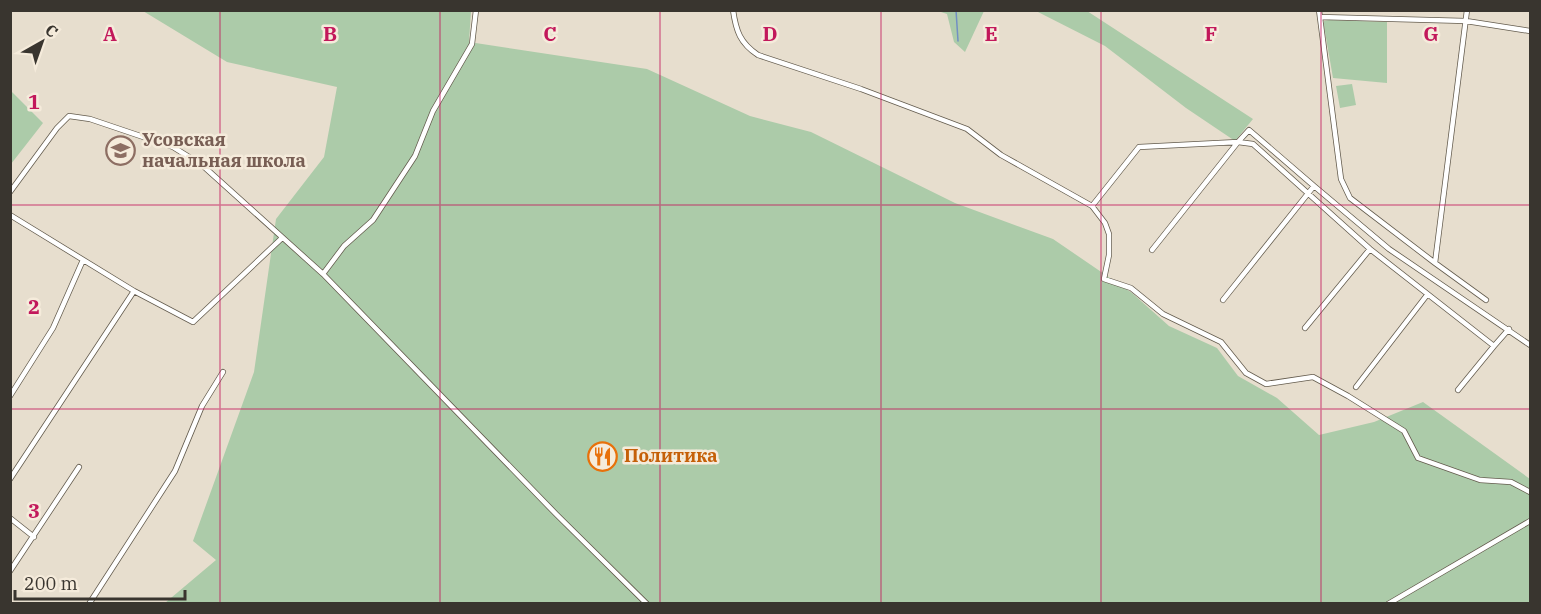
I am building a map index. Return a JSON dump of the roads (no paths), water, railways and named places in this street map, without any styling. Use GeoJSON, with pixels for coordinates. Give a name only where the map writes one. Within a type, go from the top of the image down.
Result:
{"type":"FeatureCollection","features":[{"type":"Feature","properties":{"kind":"street"},"geometry":{"type":"LineString","coordinates":[[323,274],[344,246],[374,220],[415,156],[433,111],[472,44],[476,10]]}},
{"type":"Feature","properties":{"kind":"street"},"geometry":{"type":"LineString","coordinates":[[733,10],[737,33],[746,47],[758,55],[861,89],[967,129],[1001,155],[1092,206],[1109,234],[1109,255],[1104,279],[1131,288],[1163,314],[1221,342],[1246,373],[1266,384],[1313,377],[1404,431],[1418,458],[1480,480],[1511,482],[1530,492]]}},
{"type":"Feature","properties":{"kind":"street"},"geometry":{"type":"LineString","coordinates":[[1435,263],[1467,10]]}},
{"type":"Feature","properties":{"kind":"street"},"geometry":{"type":"LineString","coordinates":[[1486,300],[1350,198],[1341,179],[1319,14],[1466,21],[1530,31]]}},
{"type":"Feature","properties":{"kind":"street"},"geometry":{"type":"LineString","coordinates":[[10,192],[57,128],[69,116],[90,118],[189,155],[323,274],[556,514],[647,603]]}},
{"type":"Feature","properties":{"kind":"street"},"geometry":{"type":"LineString","coordinates":[[1152,250],[1249,130],[1389,249],[1530,345]]}},
{"type":"Feature","properties":{"kind":"street"},"geometry":{"type":"LineString","coordinates":[[1092,206],[1139,147],[1238,142],[1253,144],[1370,249],[1494,346]]}},
{"type":"Feature","properties":{"kind":"street"},"geometry":{"type":"LineString","coordinates":[[1223,300],[1314,186]]}},
{"type":"Feature","properties":{"kind":"street"},"geometry":{"type":"LineString","coordinates":[[10,215],[134,291],[193,322],[282,238]]}},
{"type":"Feature","properties":{"kind":"street"},"geometry":{"type":"LineString","coordinates":[[1305,328],[1370,249]]}},
{"type":"Feature","properties":{"kind":"street"},"geometry":{"type":"LineString","coordinates":[[10,396],[53,328],[83,260]]}},
{"type":"Feature","properties":{"kind":"street"},"geometry":{"type":"LineString","coordinates":[[10,479],[134,291]]}},
{"type":"Feature","properties":{"kind":"street"},"geometry":{"type":"LineString","coordinates":[[1356,387],[1427,295]]}},
{"type":"Feature","properties":{"kind":"street"},"geometry":{"type":"LineString","coordinates":[[1458,390],[1509,329]]}},
{"type":"Feature","properties":{"kind":"street"},"geometry":{"type":"LineString","coordinates":[[89,603],[175,471],[202,406],[223,372]]}},
{"type":"Feature","properties":{"kind":"street"},"geometry":{"type":"LineString","coordinates":[[10,571],[78,467]]}},
{"type":"Feature","properties":{"kind":"street"},"geometry":{"type":"LineString","coordinates":[[10,518],[34,537]]}},
{"type":"Feature","properties":{"kind":"street"},"geometry":{"type":"LineString","coordinates":[[1388,603],[1530,521]]}},
{"type":"Feature","properties":{"kind":"waterway"},"geometry":{"type":"LineString","coordinates":[[956,10],[958,41]]}},
{"type":"Feature","properties":{"kind":"place","name":"Усовская начальная школа"},"geometry":{"type":"Point","coordinates":[121,150]}},
{"type":"Feature","properties":{"kind":"place","name":"Политика"},"geometry":{"type":"Point","coordinates":[603,456]}}]}
